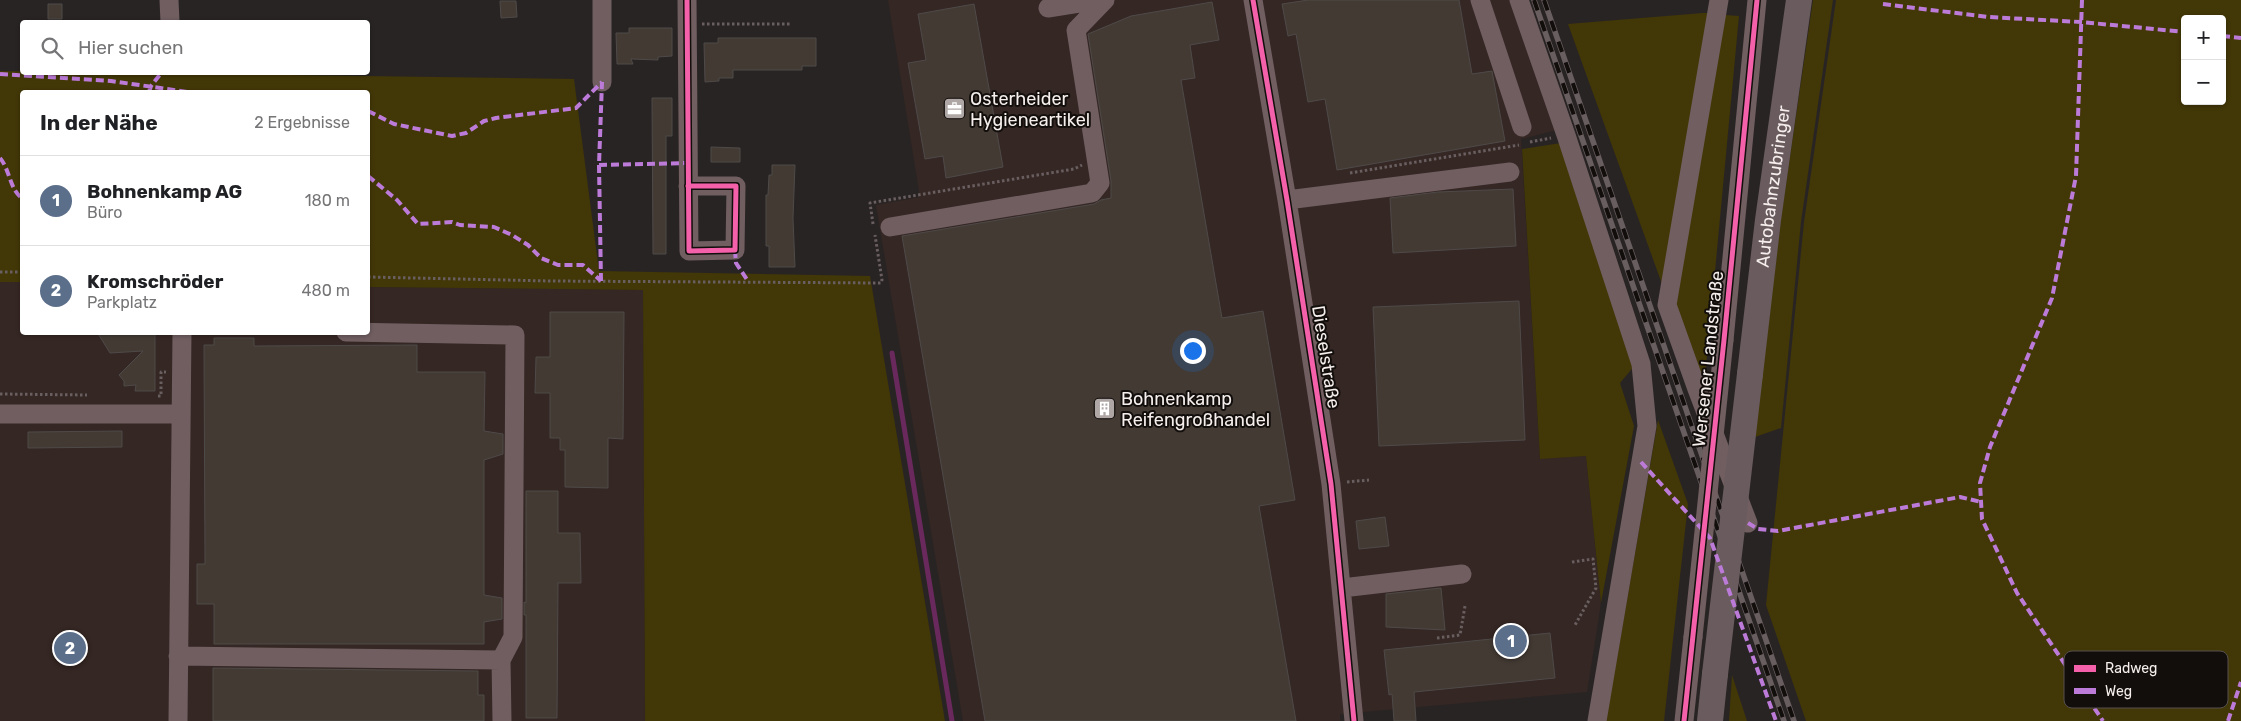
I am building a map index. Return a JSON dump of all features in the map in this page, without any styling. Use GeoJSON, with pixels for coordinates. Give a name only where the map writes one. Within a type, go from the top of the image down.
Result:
{"type":"FeatureCollection","features":[{"type":"Feature","properties":{"kind":"highway","name":"Autobahnzubringer"},"geometry":{"type":"LineString","coordinates":[[1710,721],[1768,220],[1799,0]]}},
{"type":"Feature","properties":{"kind":"street"},"geometry":{"type":"LineString","coordinates":[[169,0],[170,20]]}},
{"type":"Feature","properties":{"kind":"street"},"geometry":{"type":"LineString","coordinates":[[602,0],[602,82]]}},
{"type":"Feature","properties":{"kind":"street"},"geometry":{"type":"LineString","coordinates":[[688,0],[688,186]]}},
{"type":"Feature","properties":{"kind":"street"},"geometry":{"type":"LineString","coordinates":[[1048,8],[1098,0]]}},
{"type":"Feature","properties":{"kind":"street"},"geometry":{"type":"LineString","coordinates":[[890,227],[1092,193],[1100,183],[1076,30],[1105,0]]}},
{"type":"Feature","properties":{"kind":"street","name":"Dieselstraße"},"geometry":{"type":"LineString","coordinates":[[1253,0],[1288,200],[1320,355],[1354,721]]}},
{"type":"Feature","properties":{"kind":"street"},"geometry":{"type":"LineString","coordinates":[[1480,0],[1524,138]]}},
{"type":"Feature","properties":{"kind":"street"},"geometry":{"type":"LineString","coordinates":[[1519,0],[1641,364],[1647,426],[1597,721]]}},
{"type":"Feature","properties":{"kind":"street"},"geometry":{"type":"LineString","coordinates":[[1719,0],[1667,305],[1748,522]]}},
{"type":"Feature","properties":{"kind":"street","name":"Wersener Landstraße"},"geometry":{"type":"LineString","coordinates":[[1684,721],[1724,340],[1756,0]]}},
{"type":"Feature","properties":{"kind":"street"},"geometry":{"type":"LineString","coordinates":[[1288,200],[1510,172]]}},
{"type":"Feature","properties":{"kind":"street"},"geometry":{"type":"LineString","coordinates":[[370,332],[515,335],[513,637],[501,660],[502,721]]}},
{"type":"Feature","properties":{"kind":"street"},"geometry":{"type":"LineString","coordinates":[[178,721],[182,335]]}},
{"type":"Feature","properties":{"kind":"street"},"geometry":{"type":"LineString","coordinates":[[0,414],[181,414]]}},
{"type":"Feature","properties":{"kind":"street"},"geometry":{"type":"LineString","coordinates":[[1342,588],[1462,574]]}},
{"type":"Feature","properties":{"kind":"street"},"geometry":{"type":"LineString","coordinates":[[178,656],[501,660]]}},
{"type":"Feature","properties":{"kind":"path"},"geometry":{"type":"LineString","coordinates":[[688,24],[792,24]]}},
{"type":"Feature","properties":{"kind":"path"},"geometry":{"type":"LineString","coordinates":[[1344,174],[1524,138],[1566,136]]}},
{"type":"Feature","properties":{"kind":"path"},"geometry":{"type":"LineString","coordinates":[[370,277],[559,281],[881,283],[870,203],[1074,169],[1083,165],[1084,157]]}},
{"type":"Feature","properties":{"kind":"path"},"geometry":{"type":"LineString","coordinates":[[0,272],[20,272]]}},
{"type":"Feature","properties":{"kind":"path"},"geometry":{"type":"LineString","coordinates":[[155,396],[161,396],[161,372],[182,372]]}},
{"type":"Feature","properties":{"kind":"path"},"geometry":{"type":"LineString","coordinates":[[0,394],[89,395]]}},
{"type":"Feature","properties":{"kind":"path"},"geometry":{"type":"LineString","coordinates":[[1347,482],[1369,480]]}},
{"type":"Feature","properties":{"kind":"path"},"geometry":{"type":"LineString","coordinates":[[1572,562],[1593,559],[1596,588],[1575,625]]}},
{"type":"Feature","properties":{"kind":"path"},"geometry":{"type":"LineString","coordinates":[[1437,638],[1460,635],[1465,606]]}},
{"type":"Feature","properties":{"kind":"shaded area"},"geometry":{"type":"Polygon","coordinates":[[[888,0],[1511,0],[1557,130],[1521,139],[1540,458],[1586,456],[1601,603],[1587,692],[1340,714],[1340,721],[963,721],[876,205],[920,197],[888,0]]]}},
{"type":"Feature","properties":{"kind":"shaded area"},"geometry":{"type":"Polygon","coordinates":[[[1813,0],[1833,0],[1801,222],[1781,428],[1755,437],[1781,218],[1813,0]]]}},
{"type":"Feature","properties":{"kind":"shaded area"},"geometry":{"type":"Polygon","coordinates":[[[1836,0],[2241,0],[2241,721],[1806,721],[1766,605],[1804,222],[1836,0]]]}},
{"type":"Feature","properties":{"kind":"shaded area"},"geometry":{"type":"Polygon","coordinates":[[[1712,13],[1662,284],[1568,24],[1712,13]]]}},
{"type":"Feature","properties":{"kind":"shaded area"},"geometry":{"type":"Polygon","coordinates":[[[1725,15],[1739,16],[1703,399],[1671,310],[1725,15]]]}},
{"type":"Feature","properties":{"kind":"shaded area"},"geometry":{"type":"Polygon","coordinates":[[[0,71],[20,71],[20,75],[287,75],[574,79],[599,271],[870,276],[945,721],[645,721],[643,290],[370,287],[370,90],[20,90],[20,282],[0,282],[0,71]]]}},
{"type":"Feature","properties":{"kind":"shaded area"},"geometry":{"type":"Polygon","coordinates":[[[1561,143],[1636,364],[1620,383],[1634,426],[1601,603],[1586,456],[1540,459],[1522,149],[1561,143]]]}},
{"type":"Feature","properties":{"kind":"shaded area"},"geometry":{"type":"Polygon","coordinates":[[[0,282],[20,282],[20,335],[370,335],[370,287],[643,290],[645,721],[0,721],[0,282]]]}},
{"type":"Feature","properties":{"kind":"shaded area"},"geometry":{"type":"Polygon","coordinates":[[[1658,420],[1688,504],[1664,721],[1606,721],[1658,420]]]}},
{"type":"Feature","properties":{"kind":"shaded area"},"geometry":{"type":"Polygon","coordinates":[[[1732,675],[1747,721],[1729,721],[1732,675]]]}},
{"type":"Feature","properties":{"kind":"building"},"geometry":{"type":"Polygon","coordinates":[[[1308,0],[1459,0],[1472,74],[1492,71],[1505,141],[1337,170],[1325,99],[1308,102],[1296,34],[1288,36],[1282,4],[1308,0]]]}},
{"type":"Feature","properties":{"kind":"building"},"geometry":{"type":"Polygon","coordinates":[[[500,1],[516,1],[517,17],[501,18],[500,1]]]}},
{"type":"Feature","properties":{"kind":"building","name":"Bohnenkamp Reifengroßhandel"},"geometry":{"type":"Polygon","coordinates":[[[1212,2],[1219,40],[1190,45],[1195,78],[1181,80],[1222,318],[1263,311],[1295,500],[1259,506],[1296,721],[985,721],[902,236],[1094,204],[1111,198],[1111,181],[1088,34],[1131,16],[1212,2]]]}},
{"type":"Feature","properties":{"kind":"building"},"geometry":{"type":"Polygon","coordinates":[[[48,4],[62,4],[62,19],[48,19],[48,4]]]}},
{"type":"Feature","properties":{"kind":"building","name":"Osterheider Hygieneartikel"},"geometry":{"type":"Polygon","coordinates":[[[974,4],[1003,167],[946,178],[943,156],[925,159],[908,63],[926,60],[918,14],[974,4]]]}},
{"type":"Feature","properties":{"kind":"building"},"geometry":{"type":"Polygon","coordinates":[[[629,28],[672,28],[672,56],[658,57],[658,60],[631,59],[633,64],[617,64],[616,33],[629,33],[629,28]]]}},
{"type":"Feature","properties":{"kind":"building"},"geometry":{"type":"Polygon","coordinates":[[[718,38],[816,38],[816,66],[802,66],[802,70],[733,70],[733,78],[719,78],[719,81],[705,82],[704,43],[718,43],[718,38]]]}},
{"type":"Feature","properties":{"kind":"building"},"geometry":{"type":"Polygon","coordinates":[[[652,98],[672,98],[672,136],[666,136],[666,254],[653,254],[652,98]]]}},
{"type":"Feature","properties":{"kind":"building"},"geometry":{"type":"Polygon","coordinates":[[[711,147],[740,148],[740,162],[711,162],[711,147]]]}},
{"type":"Feature","properties":{"kind":"building"},"geometry":{"type":"Polygon","coordinates":[[[772,165],[795,165],[793,218],[795,267],[769,267],[769,246],[766,246],[766,195],[768,195],[769,175],[772,175],[772,165]]]}},
{"type":"Feature","properties":{"kind":"building"},"geometry":{"type":"Polygon","coordinates":[[[1513,189],[1516,246],[1393,253],[1390,198],[1438,192],[1513,189]]]}},
{"type":"Feature","properties":{"kind":"building"},"geometry":{"type":"Polygon","coordinates":[[[1519,301],[1525,440],[1379,446],[1373,307],[1519,301]]]}},
{"type":"Feature","properties":{"kind":"building"},"geometry":{"type":"Polygon","coordinates":[[[550,312],[624,312],[623,439],[608,438],[608,488],[565,487],[565,450],[560,450],[560,438],[550,438],[550,393],[535,393],[536,357],[550,357],[550,312]]]}},
{"type":"Feature","properties":{"kind":"building"},"geometry":{"type":"Polygon","coordinates":[[[99,335],[155,335],[155,391],[135,391],[136,385],[124,386],[124,381],[119,375],[143,351],[110,353],[99,335]]]}},
{"type":"Feature","properties":{"kind":"building"},"geometry":{"type":"Polygon","coordinates":[[[214,338],[254,338],[254,346],[417,345],[417,372],[485,372],[484,431],[503,434],[503,454],[484,460],[484,595],[502,598],[502,619],[484,622],[484,644],[214,644],[214,604],[197,604],[197,564],[205,564],[204,345],[214,345],[214,338]]]}},
{"type":"Feature","properties":{"kind":"building"},"geometry":{"type":"Polygon","coordinates":[[[122,431],[122,447],[28,448],[28,432],[122,431]]]}},
{"type":"Feature","properties":{"kind":"building"},"geometry":{"type":"Polygon","coordinates":[[[526,491],[558,491],[558,533],[580,533],[581,583],[558,583],[557,718],[526,718],[526,615],[524,615],[524,602],[526,603],[526,491]]]}},
{"type":"Feature","properties":{"kind":"building"},"geometry":{"type":"Polygon","coordinates":[[[1385,517],[1389,546],[1359,549],[1356,521],[1385,517]]]}},
{"type":"Feature","properties":{"kind":"building"},"geometry":{"type":"Polygon","coordinates":[[[1441,588],[1445,630],[1386,627],[1386,594],[1441,588]]]}},
{"type":"Feature","properties":{"kind":"building"},"geometry":{"type":"Polygon","coordinates":[[[1550,633],[1555,678],[1414,692],[1416,721],[1394,721],[1392,694],[1389,695],[1384,650],[1550,633]]]}},
{"type":"Feature","properties":{"kind":"building"},"geometry":{"type":"Polygon","coordinates":[[[213,668],[478,671],[478,695],[484,695],[484,721],[213,721],[213,668]]]}},
{"type":"Feature","properties":{"kind":"waterway"},"geometry":{"type":"LineString","coordinates":[[892,353],[952,721]]}},
{"type":"Feature","properties":{"kind":"railway"},"geometry":{"type":"LineString","coordinates":[[1534,0],[1784,721]]}},
{"type":"Feature","properties":{"kind":"railway"},"geometry":{"type":"LineString","coordinates":[[1544,0],[1794,721]]}},
{"type":"Feature","properties":{"kind":"marked path"},"geometry":{"type":"LineString","coordinates":[[2064,663],[2017,593],[1982,519],[1980,483],[1990,447],[2052,298],[2076,176],[2082,0]]}},
{"type":"Feature","properties":{"kind":"marked path"},"geometry":{"type":"LineString","coordinates":[[1883,4],[1988,17],[2081,22],[2181,32]]}},
{"type":"Feature","properties":{"kind":"marked path"},"geometry":{"type":"LineString","coordinates":[[2226,36],[2241,38]]}},
{"type":"Feature","properties":{"kind":"marked path"},"geometry":{"type":"LineString","coordinates":[[0,74],[111,81],[174,90]]}},
{"type":"Feature","properties":{"kind":"marked path"},"geometry":{"type":"LineString","coordinates":[[150,90],[160,75]]}},
{"type":"Feature","properties":{"kind":"marked path"},"geometry":{"type":"LineString","coordinates":[[370,112],[394,124],[452,136],[466,133],[484,121],[496,118],[576,108],[602,82]]}},
{"type":"Feature","properties":{"kind":"marked path"},"geometry":{"type":"LineString","coordinates":[[601,281],[599,165],[602,82]]}},
{"type":"Feature","properties":{"kind":"marked path"},"geometry":{"type":"LineString","coordinates":[[0,158],[12,185],[20,196]]}},
{"type":"Feature","properties":{"kind":"marked path"},"geometry":{"type":"LineString","coordinates":[[599,165],[688,163]]}},
{"type":"Feature","properties":{"kind":"marked path"},"geometry":{"type":"LineString","coordinates":[[370,178],[397,200],[418,224],[452,222],[460,225],[494,227],[528,245],[541,258],[558,265],[583,265],[601,281]]}},
{"type":"Feature","properties":{"kind":"marked path"},"geometry":{"type":"LineString","coordinates":[[735,250],[736,263],[748,281]]}},
{"type":"Feature","properties":{"kind":"marked path"},"geometry":{"type":"LineString","coordinates":[[1641,462],[1710,538],[1776,721]]}},
{"type":"Feature","properties":{"kind":"marked path"},"geometry":{"type":"LineString","coordinates":[[1748,523],[1758,529],[1778,531],[1960,497],[1981,502]]}},
{"type":"Feature","properties":{"kind":"marked path"},"geometry":{"type":"LineString","coordinates":[[2228,721],[2241,682]]}},
{"type":"Feature","properties":{"kind":"marked path"},"geometry":{"type":"LineString","coordinates":[[2094,708],[2103,721]]}},
{"type":"Feature","properties":{"kind":"cycle path"},"geometry":{"type":"LineString","coordinates":[[687,0],[689,251],[735,250],[736,186],[688,186]]}},
{"type":"Feature","properties":{"kind":"cycle path"},"geometry":{"type":"LineString","coordinates":[[1253,0],[1287,200],[1331,484],[1354,721]]}},
{"type":"Feature","properties":{"kind":"cycle path"},"geometry":{"type":"LineString","coordinates":[[1684,721],[1757,0]]}},
{"type":"Feature","properties":{"kind":"place","name":"Osterheider Hygieneartikel"},"geometry":{"type":"Point","coordinates":[954,109]}},
{"type":"Feature","properties":{"kind":"place","name":"Bohnenkamp Reifengroßhandel"},"geometry":{"type":"Point","coordinates":[1105,409]}},
{"type":"Feature","properties":{"kind":"place","name":"Bohnenkamp AG"},"geometry":{"type":"Point","coordinates":[1511,641]}},
{"type":"Feature","properties":{"kind":"place","name":"Kromschröder"},"geometry":{"type":"Point","coordinates":[70,648]}}]}
